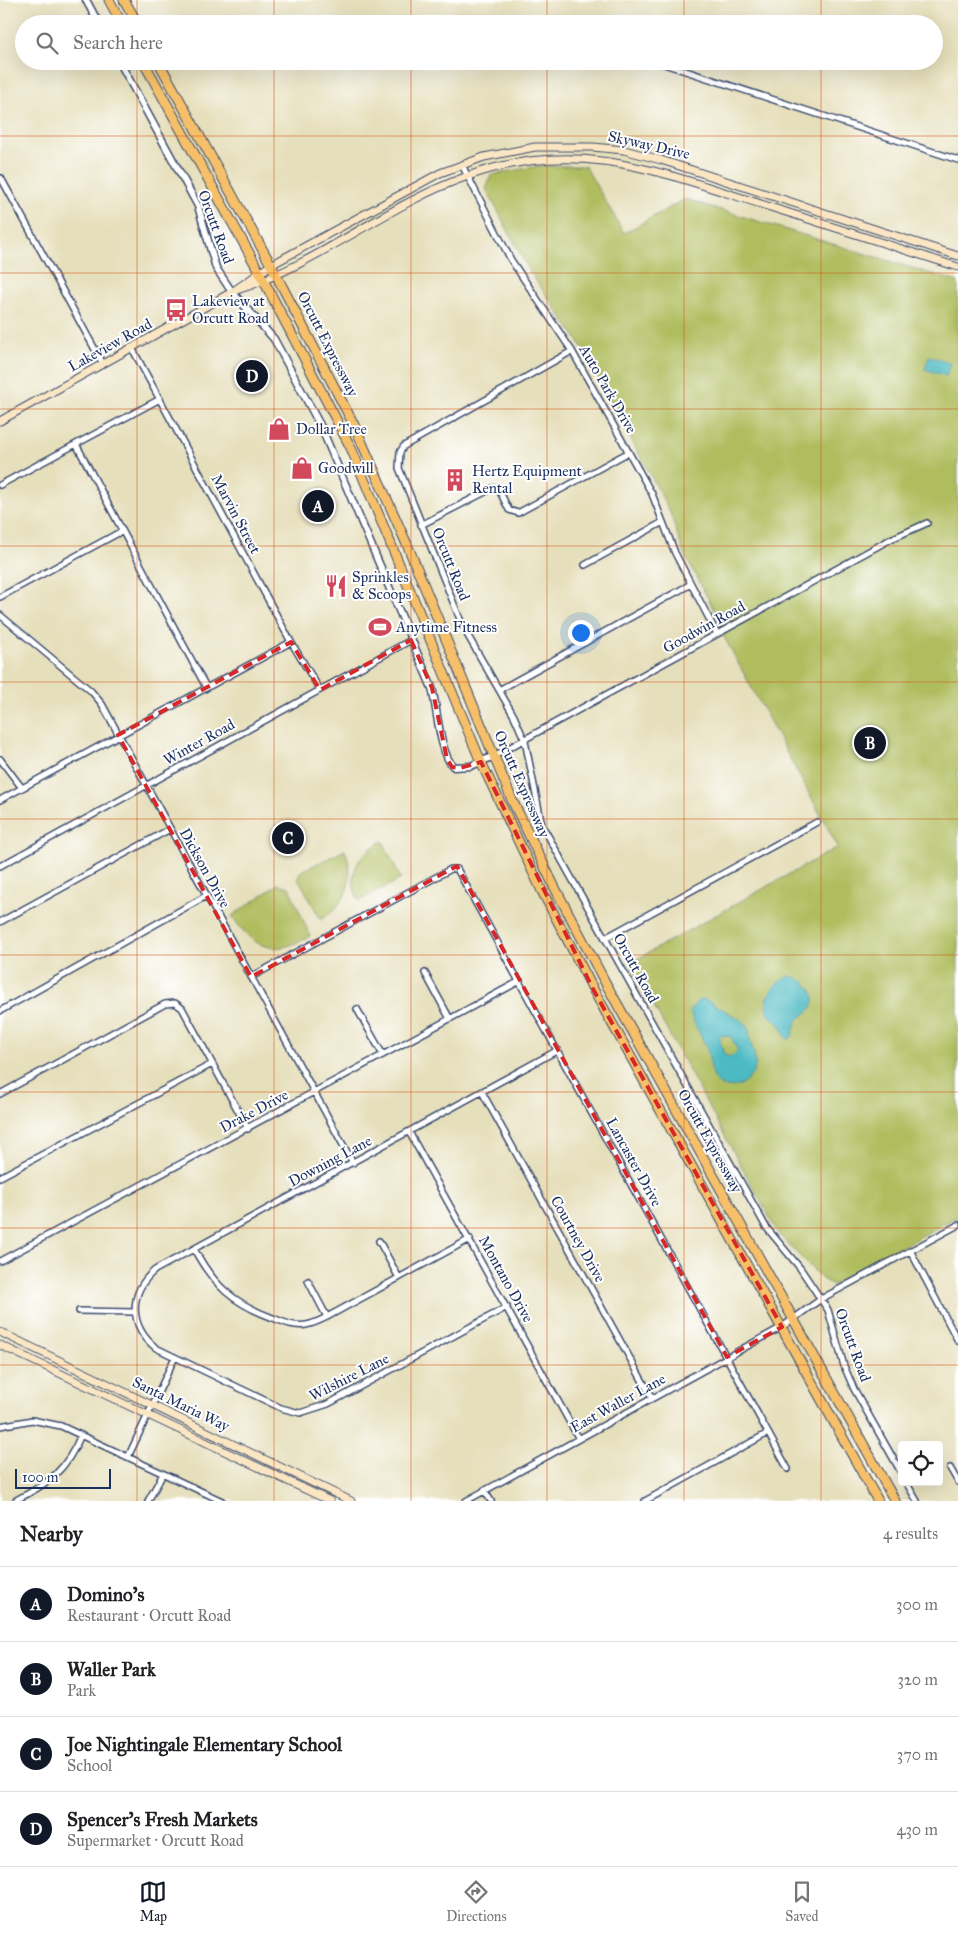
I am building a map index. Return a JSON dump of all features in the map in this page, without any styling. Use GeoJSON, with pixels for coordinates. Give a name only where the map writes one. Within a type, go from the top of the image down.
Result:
{"type":"FeatureCollection","features":[{"type":"Feature","properties":{"kind":"highway"},"geometry":{"type":"LineString","coordinates":[[109,0],[117,15]]}},
{"type":"Feature","properties":{"kind":"highway"},"geometry":{"type":"LineString","coordinates":[[124,0],[133,15]]}},
{"type":"Feature","properties":{"kind":"highway","name":"Orcutt Expressway"},"geometry":{"type":"LineString","coordinates":[[147,70],[259,272],[363,474],[481,762],[542,891],[576,956],[878,1501]]}},
{"type":"Feature","properties":{"kind":"highway","name":"Orcutt Expressway"},"geometry":{"type":"LineString","coordinates":[[163,70],[271,265],[355,427],[409,548],[512,800],[559,895],[894,1501]]}},
{"type":"Feature","properties":{"kind":"main road","name":"Skyway Drive"},"geometry":{"type":"LineString","coordinates":[[259,272],[413,186],[462,165],[484,157],[535,147],[577,146],[624,150],[661,160],[958,256]]}},
{"type":"Feature","properties":{"kind":"main road","name":"Skyway Drive"},"geometry":{"type":"LineString","coordinates":[[264,282],[425,195],[467,176],[519,162],[547,158],[592,158],[627,163],[958,267]]}},
{"type":"Feature","properties":{"kind":"main road","name":"Lakeview Road"},"geometry":{"type":"LineString","coordinates":[[0,421],[232,292],[259,272]]}},
{"type":"Feature","properties":{"kind":"main road","name":"Lakeview Road"},"geometry":{"type":"LineString","coordinates":[[232,292],[264,282]]}},
{"type":"Feature","properties":{"kind":"main road","name":"Santa Maria Way"},"geometry":{"type":"LineString","coordinates":[[0,1332],[351,1501]]}},
{"type":"Feature","properties":{"kind":"main road","name":"Santa Maria Way"},"geometry":{"type":"LineString","coordinates":[[0,1345],[330,1501]]}},
{"type":"Feature","properties":{"kind":"street"},"geometry":{"type":"LineString","coordinates":[[86,0],[94,15]]}},
{"type":"Feature","properties":{"kind":"street","name":"Orcutt Road"},"geometry":{"type":"LineString","coordinates":[[124,70],[198,206],[216,268],[232,292],[274,339],[307,400],[432,688],[438,713],[443,750],[447,759],[454,767],[460,768],[494,756]]}},
{"type":"Feature","properties":{"kind":"street"},"geometry":{"type":"LineString","coordinates":[[683,70],[958,160]]}},
{"type":"Feature","properties":{"kind":"street","name":"Auto Park Drive"},"geometry":{"type":"LineString","coordinates":[[462,165],[511,260],[572,351],[652,494],[691,584],[717,634]]}},
{"type":"Feature","properties":{"kind":"street"},"geometry":{"type":"LineString","coordinates":[[1,178],[103,364]]}},
{"type":"Feature","properties":{"kind":"street","name":"Marvin Street"},"geometry":{"type":"LineString","coordinates":[[132,348],[291,642],[320,690]]}},
{"type":"Feature","properties":{"kind":"street","name":"Orcutt Road"},"geometry":{"type":"LineString","coordinates":[[572,351],[404,446],[400,452],[398,462],[401,475],[464,629],[526,741],[542,825],[766,1227],[800,1268],[828,1310],[844,1366],[854,1388],[898,1467]]}},
{"type":"Feature","properties":{"kind":"street"},"geometry":{"type":"LineString","coordinates":[[0,485],[160,399]]}},
{"type":"Feature","properties":{"kind":"street"},"geometry":{"type":"LineString","coordinates":[[76,444],[206,687]]}},
{"type":"Feature","properties":{"kind":"street"},"geometry":{"type":"LineString","coordinates":[[422,524],[493,488],[499,490],[509,510],[518,513],[629,452]]}},
{"type":"Feature","properties":{"kind":"street"},"geometry":{"type":"LineString","coordinates":[[585,566],[664,522]]}},
{"type":"Feature","properties":{"kind":"street","name":"Goodwin Road"},"geometry":{"type":"LineString","coordinates":[[494,756],[526,741],[891,539],[927,523]]}},
{"type":"Feature","properties":{"kind":"street"},"geometry":{"type":"LineString","coordinates":[[0,597],[122,532]]}},
{"type":"Feature","properties":{"kind":"street"},"geometry":{"type":"LineString","coordinates":[[499,690],[691,584]]}},
{"type":"Feature","properties":{"kind":"street","name":"Dickson Drive"},"geometry":{"type":"LineString","coordinates":[[0,615],[91,691],[102,704],[353,1162]]}},
{"type":"Feature","properties":{"kind":"street","name":"Winter Road"},"geometry":{"type":"LineString","coordinates":[[0,866],[411,640]]}},
{"type":"Feature","properties":{"kind":"street"},"geometry":{"type":"LineString","coordinates":[[0,800],[291,642]]}},
{"type":"Feature","properties":{"kind":"street"},"geometry":{"type":"LineString","coordinates":[[0,758],[22,788]]}},
{"type":"Feature","properties":{"kind":"street"},"geometry":{"type":"LineString","coordinates":[[605,938],[817,822]]}},
{"type":"Feature","properties":{"kind":"street"},"geometry":{"type":"LineString","coordinates":[[0,922],[170,829]]}},
{"type":"Feature","properties":{"kind":"street","name":"Lancaster Drive"},"geometry":{"type":"LineString","coordinates":[[251,977],[451,869],[457,869],[788,1469]]}},
{"type":"Feature","properties":{"kind":"street"},"geometry":{"type":"LineString","coordinates":[[0,1010],[206,896]]}},
{"type":"Feature","properties":{"kind":"street"},"geometry":{"type":"LineString","coordinates":[[425,972],[450,1019]]}},
{"type":"Feature","properties":{"kind":"street","name":"Drake Drive"},"geometry":{"type":"LineString","coordinates":[[0,1261],[520,981]]}},
{"type":"Feature","properties":{"kind":"street"},"geometry":{"type":"LineString","coordinates":[[0,1094],[165,1004],[175,1003],[182,1008],[248,1128]]}},
{"type":"Feature","properties":{"kind":"street"},"geometry":{"type":"LineString","coordinates":[[357,1009],[383,1055]]}},
{"type":"Feature","properties":{"kind":"street","name":"Downing Lane"},"geometry":{"type":"LineString","coordinates":[[135,1312],[139,1293],[148,1276],[558,1050]]}},
{"type":"Feature","properties":{"kind":"street"},"geometry":{"type":"LineString","coordinates":[[0,1178],[212,1064]]}},
{"type":"Feature","properties":{"kind":"street","name":"Courtney Drive"},"geometry":{"type":"LineString","coordinates":[[482,1092],[652,1398]]}},
{"type":"Feature","properties":{"kind":"street","name":"Montano Drive"},"geometry":{"type":"LineString","coordinates":[[409,1132],[470,1239],[579,1439]]}},
{"type":"Feature","properties":{"kind":"street","name":"East Waller Lane"},"geometry":{"type":"LineString","coordinates":[[466,1501],[782,1327],[821,1299],[958,1225]]}},
{"type":"Feature","properties":{"kind":"street"},"geometry":{"type":"LineString","coordinates":[[194,1249],[211,1277],[221,1289],[257,1312],[296,1325],[311,1324],[327,1317],[470,1239]]}},
{"type":"Feature","properties":{"kind":"street"},"geometry":{"type":"LineString","coordinates":[[379,1240],[399,1278]]}},
{"type":"Feature","properties":{"kind":"street"},"geometry":{"type":"LineString","coordinates":[[911,1252],[958,1341]]}},
{"type":"Feature","properties":{"kind":"street"},"geometry":{"type":"LineString","coordinates":[[308,1281],[327,1317]]}},
{"type":"Feature","properties":{"kind":"street","name":"Wilshire Lane"},"geometry":{"type":"LineString","coordinates":[[135,1312],[136,1324],[146,1340],[156,1348],[281,1408],[290,1411],[306,1412],[328,1404],[507,1307]]}},
{"type":"Feature","properties":{"kind":"street"},"geometry":{"type":"LineString","coordinates":[[79,1311],[135,1312]]}},
{"type":"Feature","properties":{"kind":"street"},"geometry":{"type":"LineString","coordinates":[[128,1457],[175,1357]]}},
{"type":"Feature","properties":{"kind":"street"},"geometry":{"type":"LineString","coordinates":[[0,1426],[24,1420],[41,1421],[61,1426],[222,1501]]}},
{"type":"Feature","properties":{"kind":"street"},"geometry":{"type":"LineString","coordinates":[[645,1501],[768,1433]]}},
{"type":"Feature","properties":{"kind":"street"},"geometry":{"type":"LineString","coordinates":[[16,1500],[56,1476],[67,1462],[81,1435]]}},
{"type":"Feature","properties":{"kind":"street"},"geometry":{"type":"LineString","coordinates":[[950,1468],[958,1482]]}},
{"type":"Feature","properties":{"kind":"street"},"geometry":{"type":"LineString","coordinates":[[148,1501],[163,1474]]}},
{"type":"Feature","properties":{"kind":"street"},"geometry":{"type":"LineString","coordinates":[[908,1486],[917,1501]]}},
{"type":"Feature","properties":{"kind":"street"},"geometry":{"type":"LineString","coordinates":[[484,1490],[491,1501]]}},
{"type":"Feature","properties":{"kind":"highlighted area"},"geometry":{"type":"Polygon","coordinates":[[[411,640],[432,688],[447,759],[452,767],[460,768],[481,762],[593,989],[782,1327],[727,1357],[457,866],[251,977],[118,735],[291,642],[320,690],[411,640]]]}},
{"type":"Feature","properties":{"kind":"green space"},"geometry":{"type":"Polygon","coordinates":[[[538,166],[585,166],[624,233],[685,199],[958,282],[958,1216],[833,1285],[822,1279],[779,1235],[630,963],[838,847],[724,637],[721,623],[684,554],[669,510],[579,342],[530,272],[486,189],[491,175],[538,166]]]}},
{"type":"Feature","properties":{"kind":"green space"},"geometry":{"type":"Polygon","coordinates":[[[383,841],[401,879],[359,901],[353,882],[356,866],[367,852],[383,841]]]}},
{"type":"Feature","properties":{"kind":"green space"},"geometry":{"type":"Polygon","coordinates":[[[345,850],[350,871],[347,890],[337,907],[321,920],[298,878],[300,872],[345,850]]]}},
{"type":"Feature","properties":{"kind":"green space"},"geometry":{"type":"Polygon","coordinates":[[[278,884],[289,887],[310,936],[297,943],[275,948],[257,942],[248,936],[232,916],[278,884]]]}},
{"type":"Feature","properties":{"kind":"water"},"geometry":{"type":"Polygon","coordinates":[[[929,356],[950,363],[946,376],[925,369],[929,356]]]}},
{"type":"Feature","properties":{"kind":"water"},"geometry":{"type":"Polygon","coordinates":[[[789,976],[795,977],[806,984],[811,989],[814,999],[809,1011],[797,1021],[790,1039],[786,1038],[780,1024],[770,1016],[767,1004],[770,992],[778,983],[789,976]]]}},
{"type":"Feature","properties":{"kind":"water"},"geometry":{"type":"Polygon","coordinates":[[[703,999],[717,1006],[745,1023],[749,1030],[756,1063],[751,1075],[743,1084],[730,1087],[722,1086],[713,1076],[706,1046],[690,1010],[698,1001],[703,999]],[[722,1035],[719,1038],[724,1054],[730,1057],[738,1051],[731,1037],[722,1035]]]}},
{"type":"Feature","properties":{"kind":"place","name":"Lakeview at Orcutt Road"},"geometry":{"type":"Point","coordinates":[176,310]}},
{"type":"Feature","properties":{"kind":"place","name":"Spencer's Fresh Markets"},"geometry":{"type":"Point","coordinates":[252,376]}},
{"type":"Feature","properties":{"kind":"place","name":"Dollar Tree"},"geometry":{"type":"Point","coordinates":[279,429]}},
{"type":"Feature","properties":{"kind":"place","name":"Goodwill"},"geometry":{"type":"Point","coordinates":[302,468]}},
{"type":"Feature","properties":{"kind":"place","name":"Hertz Equipment Rental"},"geometry":{"type":"Point","coordinates":[455,480]}},
{"type":"Feature","properties":{"kind":"place","name":"Domino's"},"geometry":{"type":"Point","coordinates":[318,506]}},
{"type":"Feature","properties":{"kind":"place","name":"Sprinkles & Scoops"},"geometry":{"type":"Point","coordinates":[336,586]}},
{"type":"Feature","properties":{"kind":"place","name":"Anytime Fitness"},"geometry":{"type":"Point","coordinates":[380,627]}},
{"type":"Feature","properties":{"kind":"place","name":"Waller Park"},"geometry":{"type":"Point","coordinates":[870,743]}},
{"type":"Feature","properties":{"kind":"place","name":"Joe Nightingale Elementary School"},"geometry":{"type":"Point","coordinates":[288,838]}}]}
